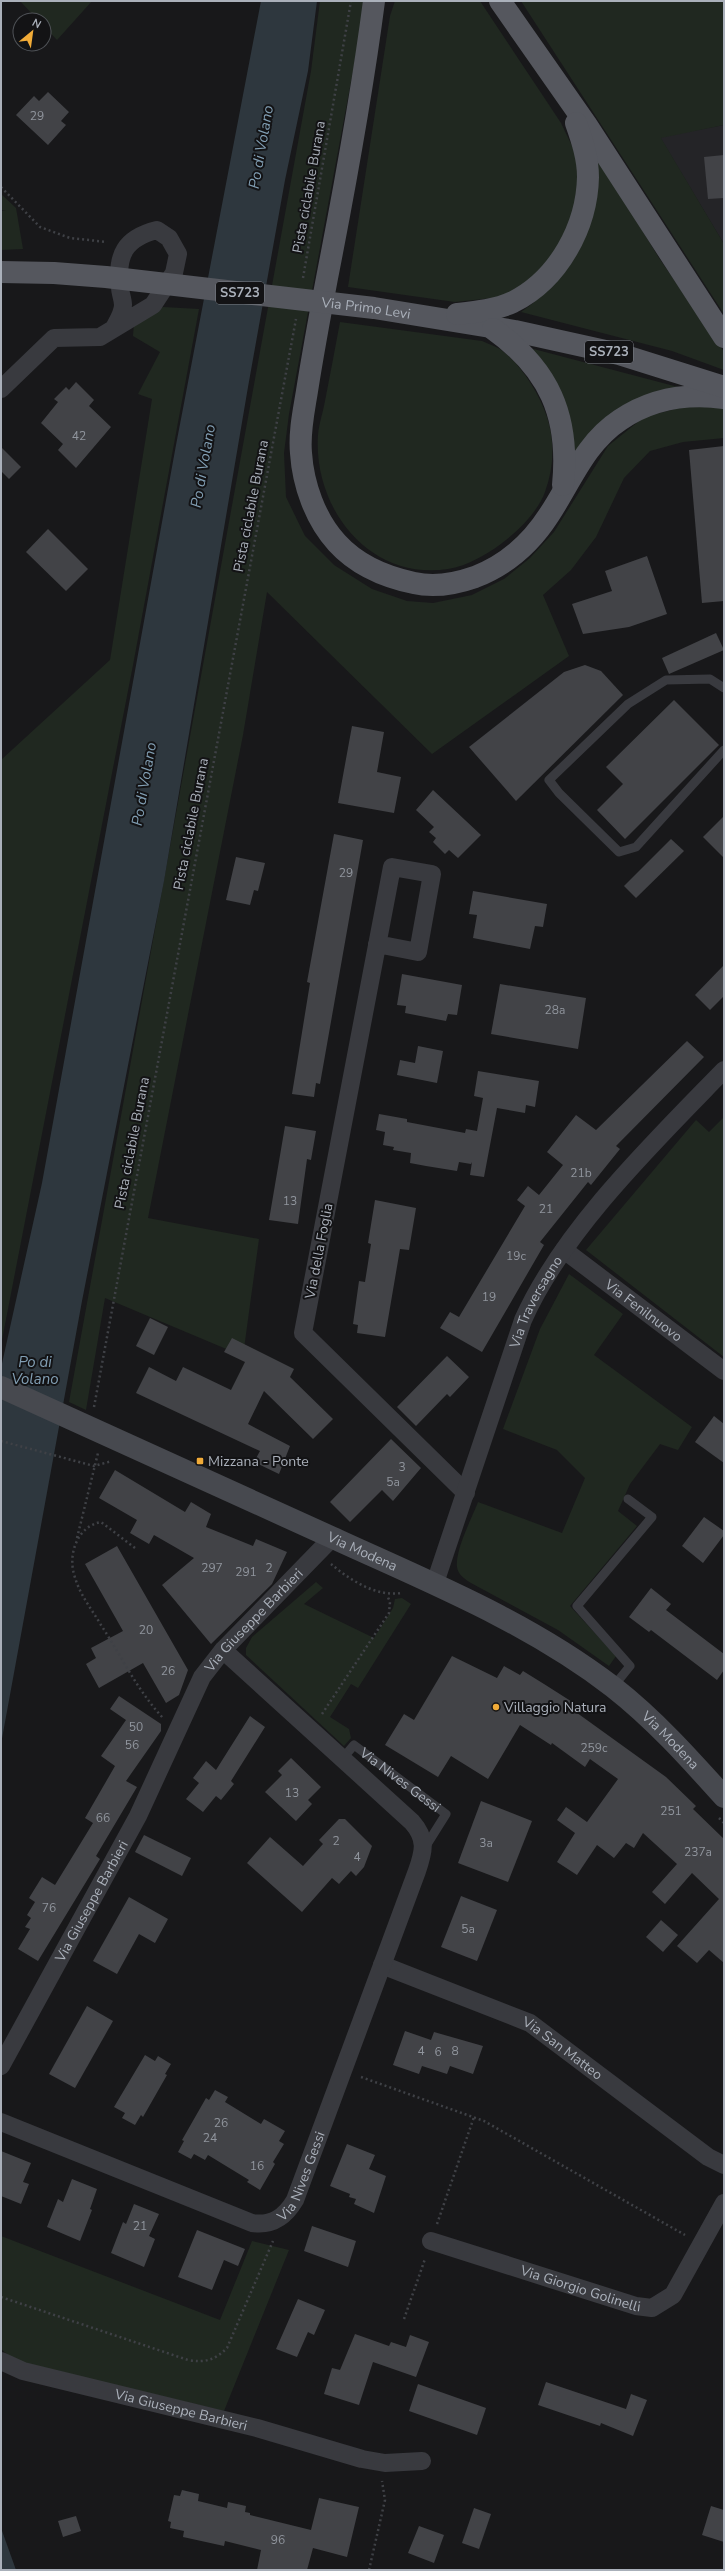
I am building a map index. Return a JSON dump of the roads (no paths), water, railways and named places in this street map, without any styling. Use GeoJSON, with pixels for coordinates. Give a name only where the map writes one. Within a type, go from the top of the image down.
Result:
{"type":"FeatureCollection","features":[{"type":"Feature","properties":{"kind":"main road"},"geometry":{"type":"LineString","coordinates":[[500,1],[554,81],[586,124],[724,337]]}},
{"type":"Feature","properties":{"kind":"main road"},"geometry":{"type":"LineString","coordinates":[[375,2],[342,203],[304,408],[300,451],[306,484],[318,516],[336,543],[361,564],[394,579],[422,585],[455,584],[491,570],[516,554],[536,534],[578,464],[597,440],[619,420],[642,408],[672,398],[704,395],[724,398]]}},
{"type":"Feature","properties":{"kind":"main road"},"geometry":{"type":"LineString","coordinates":[[423,316],[493,310],[514,301],[535,287],[550,273],[567,250],[578,228],[585,204],[588,175],[585,151],[576,124],[554,81]]}},
{"type":"Feature","properties":{"kind":"main road","name":"Via Primo Levi"},"geometry":{"type":"LineString","coordinates":[[1,272],[54,273],[106,278],[374,308],[491,327],[619,354],[724,387]]}},
{"type":"Feature","properties":{"kind":"main road"},"geometry":{"type":"LineString","coordinates":[[491,327],[514,343],[529,359],[548,385],[559,410],[565,464],[563,491]]}},
{"type":"Feature","properties":{"kind":"main road","name":"Via Modena"},"geometry":{"type":"LineString","coordinates":[[1,1387],[96,1426],[325,1545],[435,1584],[483,1606],[543,1639],[613,1687],[668,1736],[719,1805]]}},
{"type":"Feature","properties":{"kind":"street"},"geometry":{"type":"LineString","coordinates":[[1,389],[54,338],[100,336],[114,328],[153,305],[174,273],[178,254],[169,238],[156,230],[145,233],[128,244],[123,251],[118,272],[123,306],[114,328]]}},
{"type":"Feature","properties":{"kind":"street","name":"Via della Foglia"},"geometry":{"type":"LineString","coordinates":[[377,944],[418,952],[432,874],[392,867],[377,944],[303,1333],[466,1493]]}},
{"type":"Feature","properties":{"kind":"street","name":"Via Traversagno"},"geometry":{"type":"LineString","coordinates":[[435,1584],[523,1320],[532,1299],[564,1250],[628,1172],[724,1070]]}},
{"type":"Feature","properties":{"kind":"street","name":"Via Fenilnuovo"},"geometry":{"type":"LineString","coordinates":[[564,1250],[724,1371]]}},
{"type":"Feature","properties":{"kind":"street","name":"Via Giuseppe Barbieri"},"geometry":{"type":"LineString","coordinates":[[1,2066],[131,1830],[200,1681],[223,1650],[325,1545]]}},
{"type":"Feature","properties":{"kind":"street","name":"Via Nives Gessi"},"geometry":{"type":"LineString","coordinates":[[1,2122],[244,2220],[260,2224],[269,2223],[283,2215],[295,2200],[424,1850],[422,1835],[412,1822],[223,1650]]}},
{"type":"Feature","properties":{"kind":"street","name":"Via San Matteo"},"geometry":{"type":"LineString","coordinates":[[382,1965],[530,2023],[708,2157],[724,2165]]}},
{"type":"Feature","properties":{"kind":"street","name":"Via Giorgio Golinelli"},"geometry":{"type":"LineString","coordinates":[[432,2241],[636,2306],[652,2308],[666,2301],[679,2287],[724,2203]]}},
{"type":"Feature","properties":{"kind":"street","name":"Via Giuseppe Barbieri"},"geometry":{"type":"LineString","coordinates":[[1,2362],[22,2371],[257,2428],[362,2459],[385,2463],[422,2461]]}},
{"type":"Feature","properties":{"kind":"lane"},"geometry":{"type":"LineString","coordinates":[[724,688],[710,680],[666,680],[628,704],[549,780],[559,793],[620,852],[636,847],[724,750]]}},
{"type":"Feature","properties":{"kind":"lane"},"geometry":{"type":"LineString","coordinates":[[613,1687],[630,1666],[577,1606],[652,1517],[628,1499]]}},
{"type":"Feature","properties":{"kind":"lane","name":"Via Nives Gessi"},"geometry":{"type":"LineString","coordinates":[[343,1758],[354,1745],[446,1814],[424,1850]]}},
{"type":"Feature","properties":{"kind":"water","name":"Po di Volano"},"geometry":{"type":"Polygon","coordinates":[[[261,1],[317,1],[308,71],[285,180],[248,387],[164,881],[82,1301],[1,1744],[1,1368],[42,1183],[176,445],[261,1]]]}},
{"type":"Feature","properties":{"kind":"water"},"geometry":{"type":"Polygon","coordinates":[[[1,2528],[16,2570],[1,2570],[1,2528]]]}},
{"type":"Feature","properties":{"kind":"place","name":"Mizzana - Ponte"},"geometry":{"type":"Point","coordinates":[200,1461]}},
{"type":"Feature","properties":{"kind":"place","name":"Villaggio Natura"},"geometry":{"type":"Point","coordinates":[496,1707]}}]}
